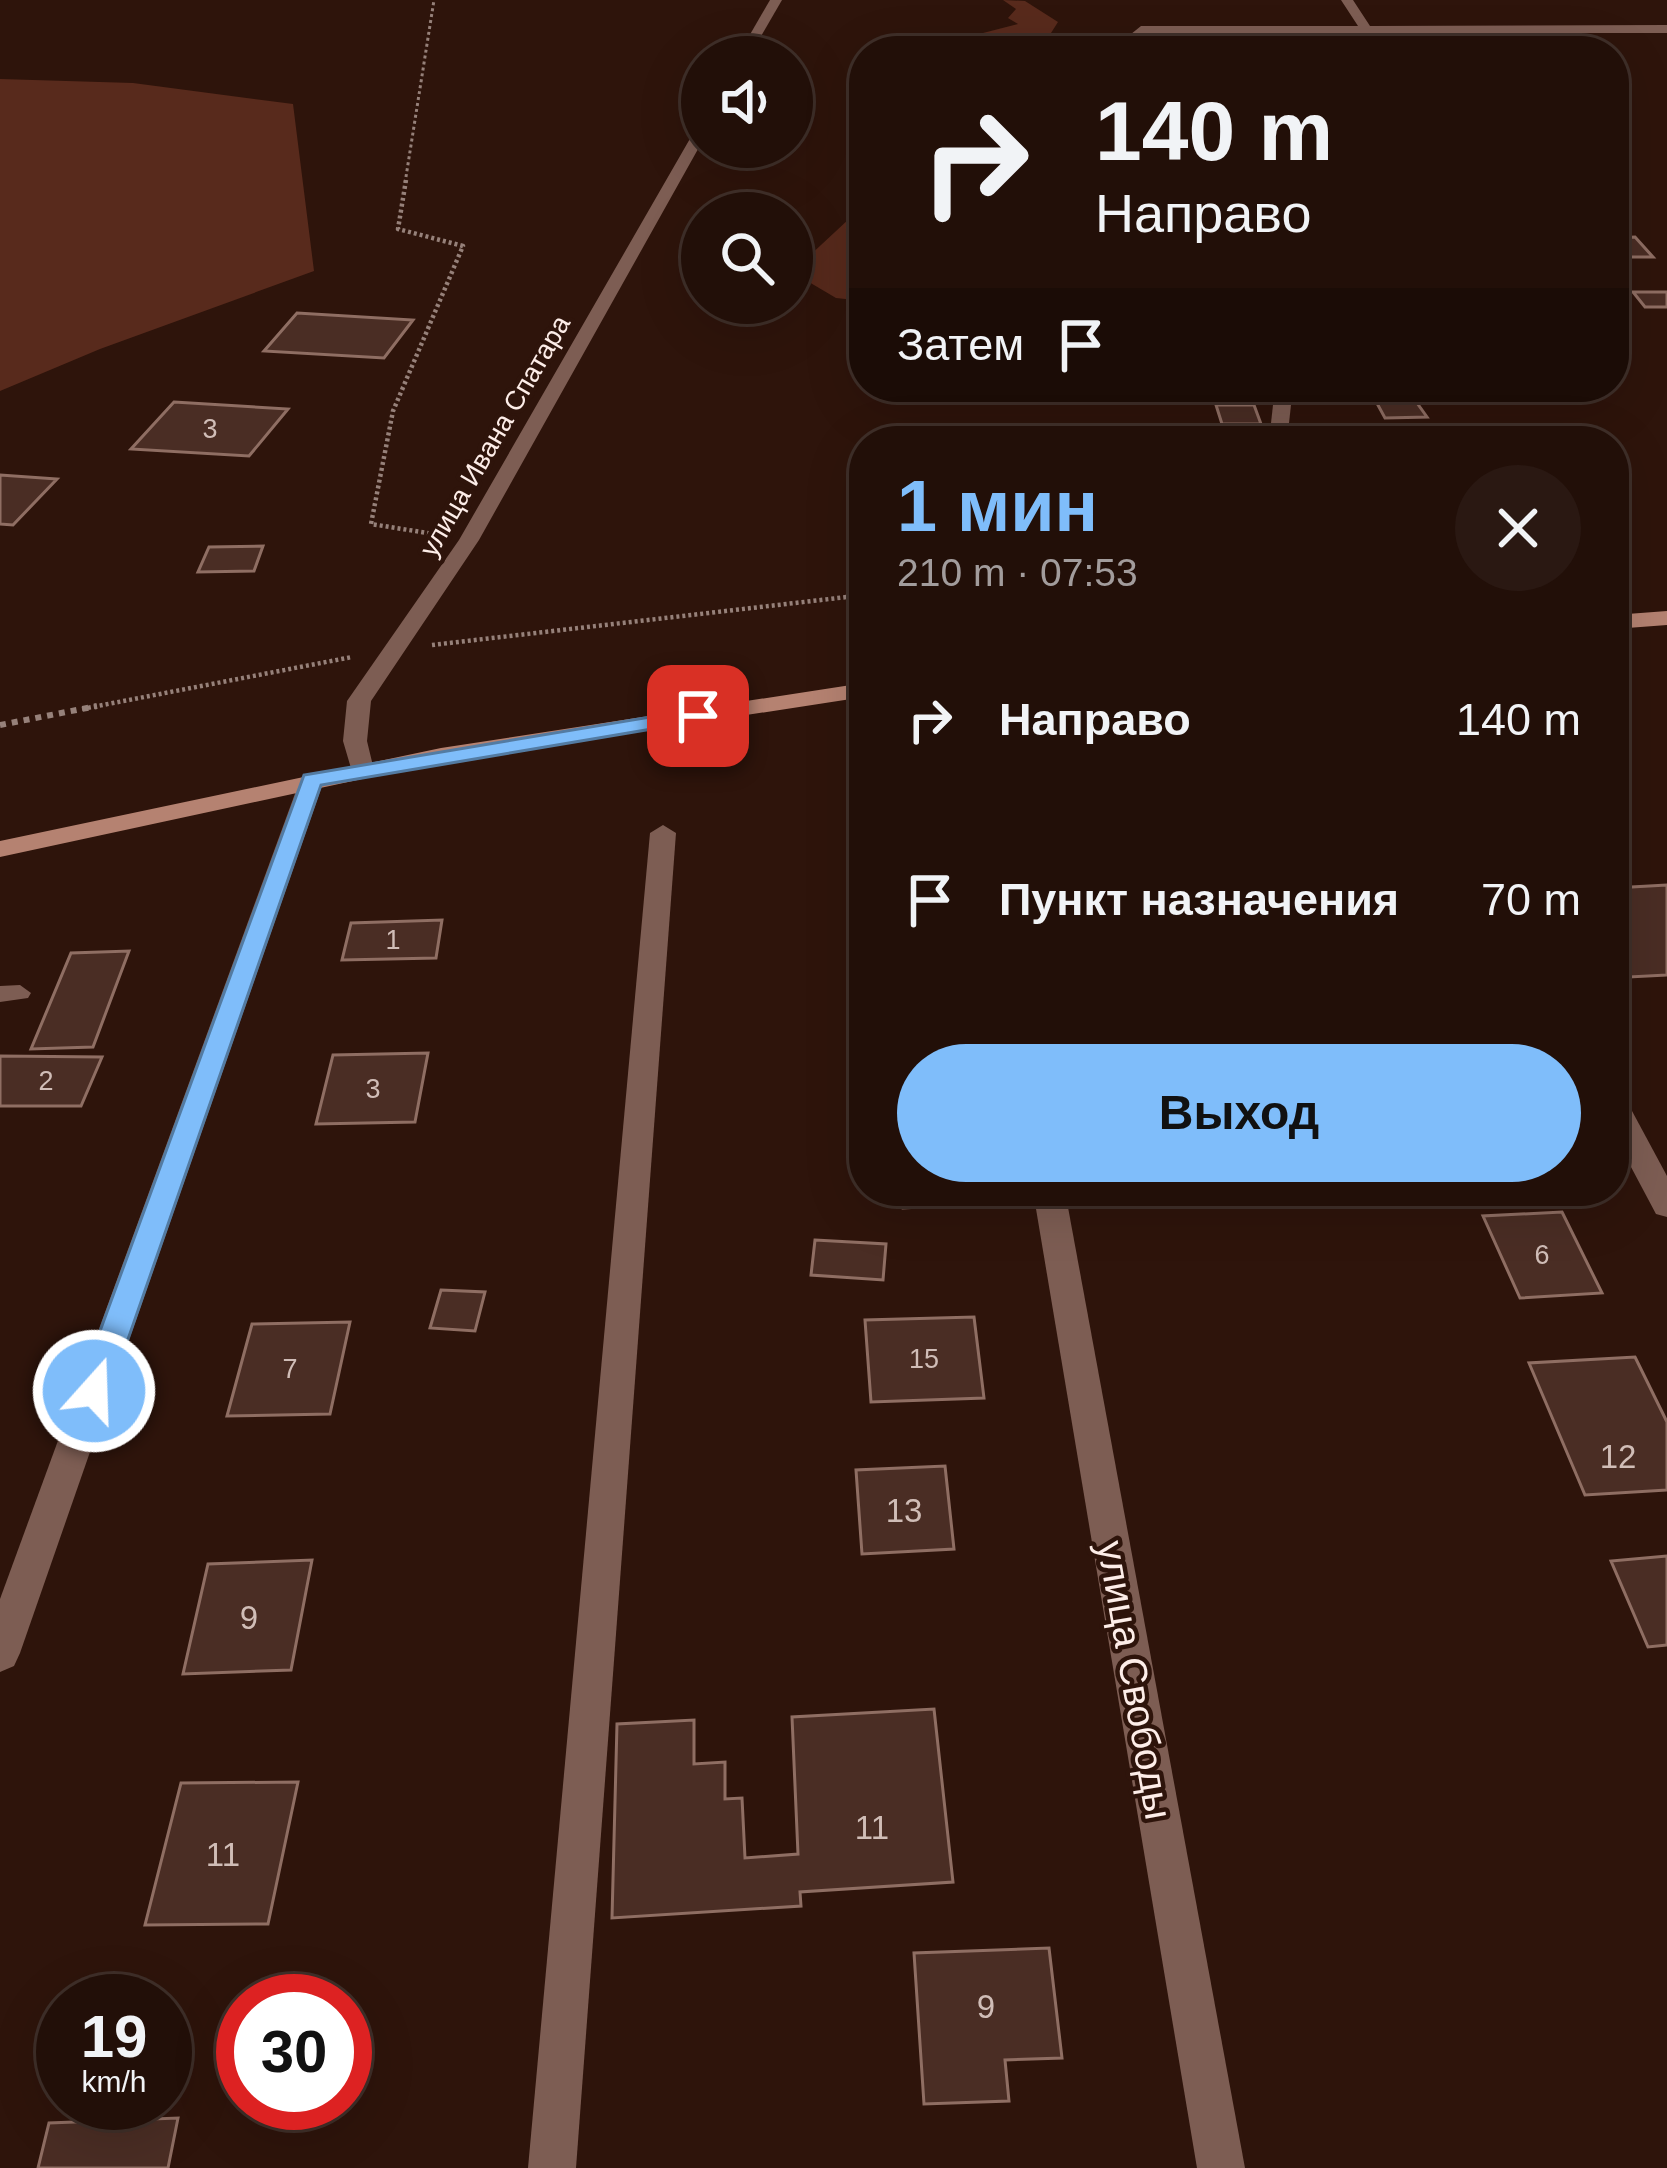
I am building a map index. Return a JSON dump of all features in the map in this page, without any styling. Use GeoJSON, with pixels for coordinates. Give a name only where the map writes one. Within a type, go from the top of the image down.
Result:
{"type":"FeatureCollection","features":[{"type":"Feature","properties":{"kind":"main road"},"geometry":{"type":"LineString","coordinates":[[1629,621],[1667,619]]}},
{"type":"Feature","properties":{"kind":"main road"},"geometry":{"type":"LineString","coordinates":[[0,849],[362,770],[849,692]]}},
{"type":"Feature","properties":{"kind":"street"},"geometry":{"type":"LineString","coordinates":[[755,36],[776,0]]}},
{"type":"Feature","properties":{"kind":"street"},"geometry":{"type":"LineString","coordinates":[[1347,0],[1372,36]]}},
{"type":"Feature","properties":{"kind":"street"},"geometry":{"type":"LineString","coordinates":[[1134,36],[1141,30],[1667,29]]}},
{"type":"Feature","properties":{"kind":"street","name":"улица Ивана Спатара"},"geometry":{"type":"LineString","coordinates":[[362,770],[355,741],[359,701],[470,540],[681,167]]}},
{"type":"Feature","properties":{"kind":"street"},"geometry":{"type":"LineString","coordinates":[[0,1653],[312,780]]}},
{"type":"Feature","properties":{"kind":"street"},"geometry":{"type":"LineString","coordinates":[[552,2168],[663,833]]}},
{"type":"Feature","properties":{"kind":"street"},"geometry":{"type":"LineString","coordinates":[[1629,1134],[1667,1205]]}},
{"type":"Feature","properties":{"kind":"street","name":"улица Свободы"},"geometry":{"type":"LineString","coordinates":[[1052,1206],[1220,2168]]}},
{"type":"Feature","properties":{"kind":"path"},"geometry":{"type":"LineString","coordinates":[[434,0],[398,229],[463,246],[393,411],[371,524],[470,540]]}},
{"type":"Feature","properties":{"kind":"shaded area"},"geometry":{"type":"Polygon","coordinates":[[[1003,0],[1025,1],[1058,22],[1051,33],[1058,36],[971,36],[1018,24],[1008,18],[1016,9],[1003,0]]]}},
{"type":"Feature","properties":{"kind":"shaded area"},"geometry":{"type":"Polygon","coordinates":[[[0,79],[133,83],[293,104],[314,271],[0,391],[0,79]]]}},
{"type":"Feature","properties":{"kind":"shaded area"},"geometry":{"type":"Polygon","coordinates":[[[849,219],[849,299],[836,298],[813,284],[813,252],[849,219]]]}},
{"type":"Feature","properties":{"kind":"building"},"geometry":{"type":"Polygon","coordinates":[[[1629,237],[1635,237],[1653,257],[1629,257],[1629,237]]]}},
{"type":"Feature","properties":{"kind":"building"},"geometry":{"type":"Polygon","coordinates":[[[1633,292],[1667,292],[1667,307],[1645,307],[1633,292]]]}},
{"type":"Feature","properties":{"kind":"building"},"geometry":{"type":"Polygon","coordinates":[[[297,313],[413,320],[384,358],[264,351],[297,313]]]}},
{"type":"Feature","properties":{"kind":"building"},"geometry":{"type":"Polygon","coordinates":[[[174,402],[288,409],[249,456],[131,449],[174,402]]]}},
{"type":"Feature","properties":{"kind":"building"},"geometry":{"type":"Polygon","coordinates":[[[1376,402],[1416,402],[1427,417],[1385,418],[1376,402]]]}},
{"type":"Feature","properties":{"kind":"building"},"geometry":{"type":"Polygon","coordinates":[[[1216,405],[1254,405],[1261,424],[1222,424],[1216,405]]]}},
{"type":"Feature","properties":{"kind":"building"},"geometry":{"type":"Polygon","coordinates":[[[0,475],[57,479],[13,525],[0,524],[0,475]]]}},
{"type":"Feature","properties":{"kind":"building"},"geometry":{"type":"Polygon","coordinates":[[[263,546],[254,571],[198,572],[209,547],[263,546]]]}},
{"type":"Feature","properties":{"kind":"building"},"geometry":{"type":"Polygon","coordinates":[[[1667,885],[1667,975],[1629,977],[1629,887],[1667,885]]]}},
{"type":"Feature","properties":{"kind":"building"},"geometry":{"type":"Polygon","coordinates":[[[442,920],[436,958],[342,960],[351,923],[442,920]]]}},
{"type":"Feature","properties":{"kind":"building"},"geometry":{"type":"Polygon","coordinates":[[[129,951],[93,1047],[31,1049],[71,953],[129,951]]]}},
{"type":"Feature","properties":{"kind":"building"},"geometry":{"type":"Polygon","coordinates":[[[428,1053],[415,1122],[316,1124],[333,1055],[428,1053]]]}},
{"type":"Feature","properties":{"kind":"building"},"geometry":{"type":"Polygon","coordinates":[[[0,1056],[102,1057],[81,1106],[0,1106],[0,1056]]]}},
{"type":"Feature","properties":{"kind":"building"},"geometry":{"type":"Polygon","coordinates":[[[1562,1212],[1602,1293],[1520,1298],[1483,1216],[1562,1212]]]}},
{"type":"Feature","properties":{"kind":"building"},"geometry":{"type":"Polygon","coordinates":[[[815,1240],[886,1244],[883,1280],[811,1275],[815,1240]]]}},
{"type":"Feature","properties":{"kind":"building"},"geometry":{"type":"Polygon","coordinates":[[[441,1290],[485,1292],[475,1331],[430,1328],[441,1290]]]}},
{"type":"Feature","properties":{"kind":"building"},"geometry":{"type":"Polygon","coordinates":[[[974,1317],[984,1398],[871,1402],[865,1320],[974,1317]]]}},
{"type":"Feature","properties":{"kind":"building"},"geometry":{"type":"Polygon","coordinates":[[[350,1322],[330,1414],[227,1416],[252,1324],[350,1322]]]}},
{"type":"Feature","properties":{"kind":"building"},"geometry":{"type":"Polygon","coordinates":[[[1635,1357],[1667,1422],[1667,1490],[1585,1495],[1529,1363],[1635,1357]]]}},
{"type":"Feature","properties":{"kind":"building"},"geometry":{"type":"Polygon","coordinates":[[[945,1466],[954,1549],[862,1554],[856,1470],[945,1466]]]}},
{"type":"Feature","properties":{"kind":"building"},"geometry":{"type":"Polygon","coordinates":[[[1667,1556],[1667,1645],[1648,1647],[1611,1561],[1667,1556]]]}},
{"type":"Feature","properties":{"kind":"building"},"geometry":{"type":"Polygon","coordinates":[[[312,1560],[291,1670],[183,1674],[208,1564],[312,1560]]]}},
{"type":"Feature","properties":{"kind":"building"},"geometry":{"type":"Polygon","coordinates":[[[934,1709],[953,1882],[800,1892],[801,1906],[612,1918],[617,1724],[694,1720],[694,1764],[725,1762],[725,1799],[742,1798],[745,1858],[798,1854],[792,1717],[934,1709]]]}},
{"type":"Feature","properties":{"kind":"building"},"geometry":{"type":"Polygon","coordinates":[[[298,1782],[268,1924],[145,1925],[181,1783],[298,1782]]]}},
{"type":"Feature","properties":{"kind":"building"},"geometry":{"type":"Polygon","coordinates":[[[1049,1948],[1062,2058],[1005,2060],[1009,2101],[924,2104],[914,1953],[1049,1948]]]}},
{"type":"Feature","properties":{"kind":"building"},"geometry":{"type":"Polygon","coordinates":[[[47,2130],[176,2130],[168,2168],[38,2168],[47,2130]]]}},
{"type":"Feature","properties":{"kind":"route"},"geometry":{"type":"LineString","coordinates":[[94,1391],[312,780],[698,716]]}}]}
